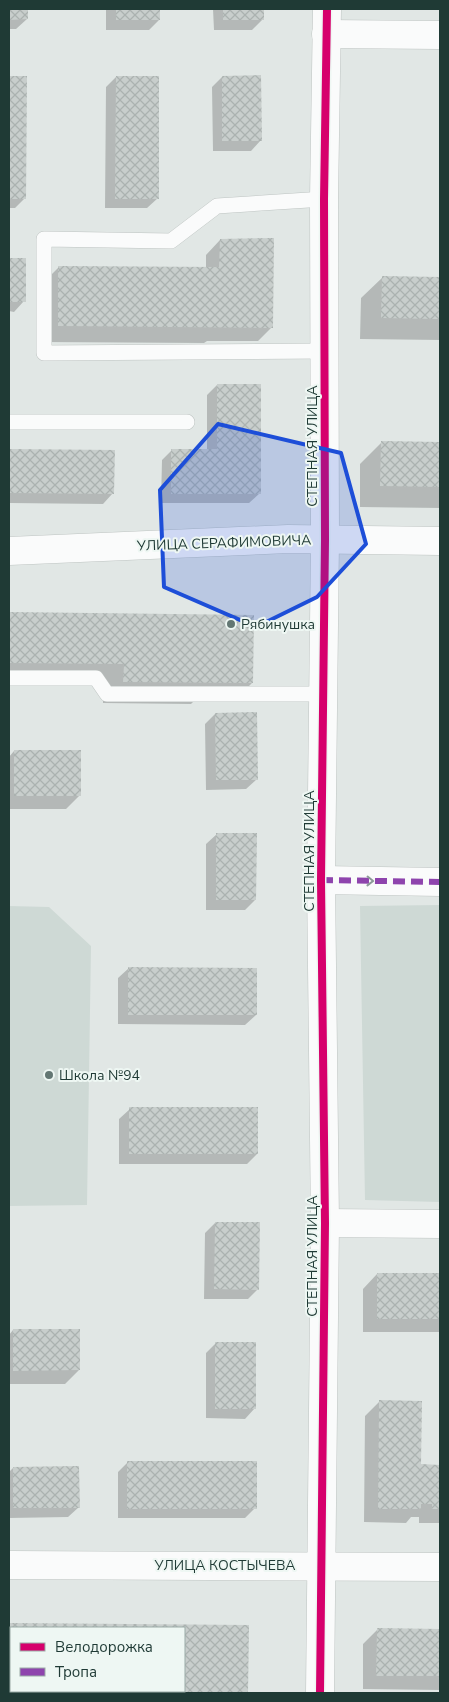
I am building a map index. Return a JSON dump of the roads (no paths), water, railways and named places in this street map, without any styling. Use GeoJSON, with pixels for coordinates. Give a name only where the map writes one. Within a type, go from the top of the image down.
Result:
{"type":"FeatureCollection","features":[{"type":"Feature","properties":{"kind":"street"},"geometry":{"type":"LineString","coordinates":[[327,21],[440,35]]}},
{"type":"Feature","properties":{"kind":"street","name":"СТЕПНАЯ УЛИЦА"},"geometry":{"type":"LineString","coordinates":[[320,1693],[325,1223],[321,880],[325,540],[324,199],[327,21]]}},
{"type":"Feature","properties":{"kind":"street","name":"УЛИЦА СЕРАФИМОВИЧА"},"geometry":{"type":"LineString","coordinates":[[9,551],[288,539],[440,541]]}},
{"type":"Feature","properties":{"kind":"street"},"geometry":{"type":"LineString","coordinates":[[321,880],[440,882]]}},
{"type":"Feature","properties":{"kind":"street"},"geometry":{"type":"LineString","coordinates":[[325,1223],[440,1224]]}},
{"type":"Feature","properties":{"kind":"street","name":"УЛИЦА КОСТЫЧЕВА"},"geometry":{"type":"LineString","coordinates":[[9,1565],[440,1567]]}},
{"type":"Feature","properties":{"kind":"lane"},"geometry":{"type":"LineString","coordinates":[[324,199],[217,206],[171,241],[44,239],[44,353],[324,350]]}},
{"type":"Feature","properties":{"kind":"lane"},"geometry":{"type":"LineString","coordinates":[[9,422],[186,422]]}},
{"type":"Feature","properties":{"kind":"lane"},"geometry":{"type":"LineString","coordinates":[[9,678],[96,678],[107,694],[323,694]]}},
{"type":"Feature","properties":{"kind":"place","name":"Рябинушка"},"geometry":{"type":"Point","coordinates":[231,624]}},
{"type":"Feature","properties":{"kind":"place","name":"Школа №94"},"geometry":{"type":"Point","coordinates":[49,1075]}}]}
